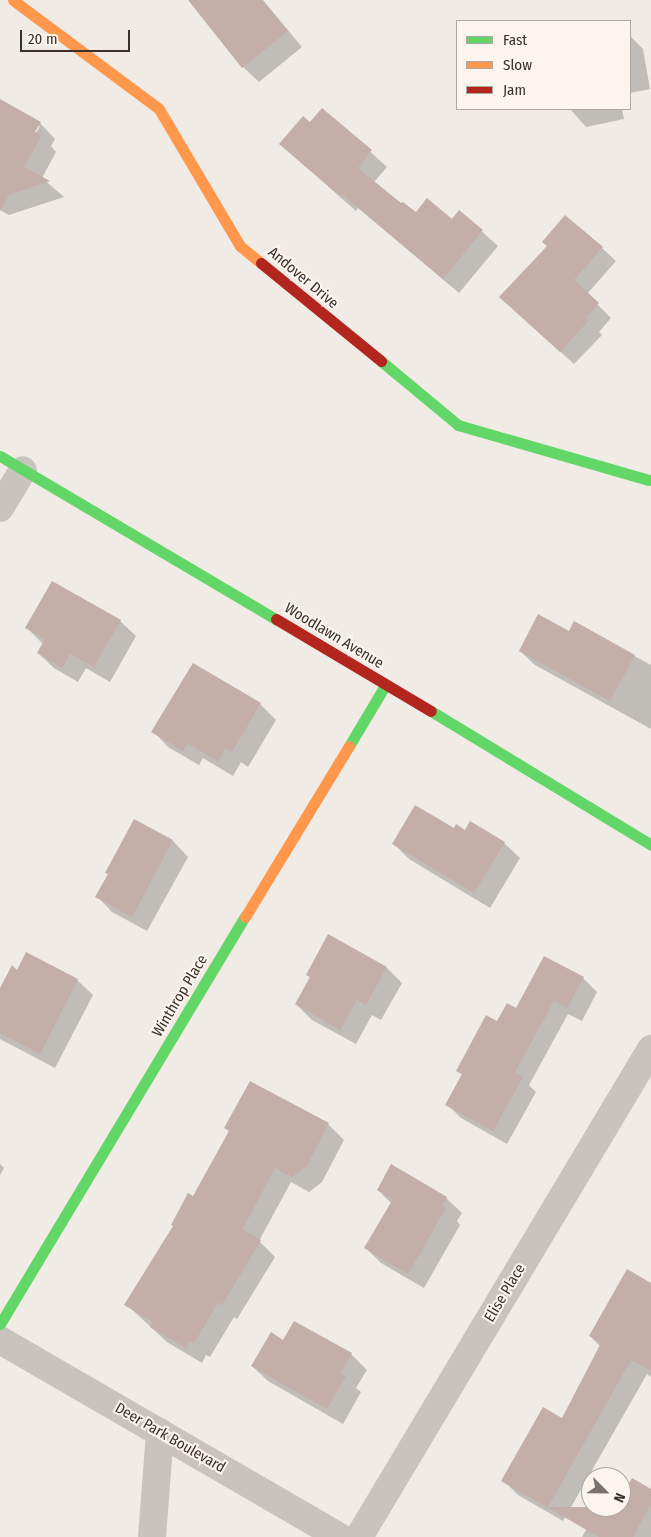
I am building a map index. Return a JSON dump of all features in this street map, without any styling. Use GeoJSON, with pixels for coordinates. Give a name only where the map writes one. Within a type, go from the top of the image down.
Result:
{"type":"FeatureCollection","features":[{"type":"Feature","properties":{"kind":"street","name":"Andover Drive"},"geometry":{"type":"LineString","coordinates":[[13,0],[159,108],[240,246],[458,426],[648,480]]}},
{"type":"Feature","properties":{"kind":"street"},"geometry":{"type":"LineString","coordinates":[[0,508],[11,463]]}},
{"type":"Feature","properties":{"kind":"street","name":"Woodlawn Avenue"},"geometry":{"type":"LineString","coordinates":[[11,463],[386,684],[651,845]]}},
{"type":"Feature","properties":{"kind":"street","name":"Winthrop Place"},"geometry":{"type":"LineString","coordinates":[[0,1324],[386,684]]}},
{"type":"Feature","properties":{"kind":"street","name":"Elise Place"},"geometry":{"type":"LineString","coordinates":[[359,1537],[651,1049]]}},
{"type":"Feature","properties":{"kind":"street","name":"Deer Park Boulevard"},"geometry":{"type":"LineString","coordinates":[[0,1340],[340,1537]]}},
{"type":"Feature","properties":{"kind":"street"},"geometry":{"type":"LineString","coordinates":[[152,1537],[160,1432]]}},
{"type":"Feature","properties":{"kind":"building"},"geometry":{"type":"Polygon","coordinates":[[[188,0],[262,0],[288,31],[242,68],[188,0]]]}},
{"type":"Feature","properties":{"kind":"building"},"geometry":{"type":"Polygon","coordinates":[[[0,99],[41,122],[35,132],[42,135],[24,167],[50,181],[9,195],[0,211],[0,99]]]}},
{"type":"Feature","properties":{"kind":"building"},"geometry":{"type":"Polygon","coordinates":[[[322,108],[372,150],[358,168],[401,203],[403,202],[416,212],[427,198],[452,219],[459,210],[483,230],[443,279],[279,144],[303,116],[310,122],[322,108]]]}},
{"type":"Feature","properties":{"kind":"building"},"geometry":{"type":"Polygon","coordinates":[[[565,215],[603,247],[574,280],[599,303],[586,318],[589,320],[560,352],[499,297],[547,246],[542,242],[565,215]]]}},
{"type":"Feature","properties":{"kind":"building"},"geometry":{"type":"Polygon","coordinates":[[[52,581],[121,620],[94,667],[70,654],[62,668],[37,653],[45,639],[25,628],[52,581]]]}},
{"type":"Feature","properties":{"kind":"building"},"geometry":{"type":"Polygon","coordinates":[[[538,614],[569,631],[574,621],[635,655],[610,701],[519,651],[538,614]]]}},
{"type":"Feature","properties":{"kind":"building"},"geometry":{"type":"Polygon","coordinates":[[[193,663],[261,703],[232,752],[225,748],[218,761],[187,743],[183,751],[151,732],[193,663]]]}},
{"type":"Feature","properties":{"kind":"building"},"geometry":{"type":"Polygon","coordinates":[[[415,805],[454,828],[456,824],[465,830],[470,821],[505,842],[474,893],[392,844],[415,805]]]}},
{"type":"Feature","properties":{"kind":"building"},"geometry":{"type":"Polygon","coordinates":[[[134,819],[173,840],[132,917],[95,897],[108,874],[105,873],[134,819]]]}},
{"type":"Feature","properties":{"kind":"building"},"geometry":{"type":"Polygon","coordinates":[[[328,934],[387,967],[366,1005],[357,1000],[340,1030],[295,1004],[310,977],[306,975],[328,934]]]}},
{"type":"Feature","properties":{"kind":"building"},"geometry":{"type":"Polygon","coordinates":[[[26,952],[78,979],[40,1054],[0,1033],[0,988],[12,965],[17,970],[26,952]]]}},
{"type":"Feature","properties":{"kind":"building"},"geometry":{"type":"Polygon","coordinates":[[[544,956],[584,977],[567,1008],[554,1001],[515,1072],[523,1077],[493,1131],[445,1105],[462,1074],[456,1071],[486,1015],[497,1021],[507,1003],[516,1008],[544,956]]]}},
{"type":"Feature","properties":{"kind":"building"},"geometry":{"type":"Polygon","coordinates":[[[250,1081],[329,1123],[307,1166],[292,1177],[275,1168],[242,1230],[261,1240],[222,1305],[218,1303],[194,1343],[190,1341],[186,1348],[150,1327],[153,1322],[124,1305],[173,1226],[171,1225],[188,1193],[193,1196],[229,1131],[224,1128],[250,1081]]]}},
{"type":"Feature","properties":{"kind":"building"},"geometry":{"type":"Polygon","coordinates":[[[391,1164],[447,1197],[442,1206],[446,1208],[408,1274],[364,1248],[393,1199],[377,1190],[391,1164]]]}},
{"type":"Feature","properties":{"kind":"building"},"geometry":{"type":"Polygon","coordinates":[[[627,1269],[651,1283],[651,1371],[631,1360],[548,1507],[581,1507],[581,1517],[631,1517],[632,1478],[651,1489],[651,1504],[633,1537],[599,1537],[501,1481],[543,1407],[562,1418],[601,1343],[589,1336],[627,1269]]]}},
{"type":"Feature","properties":{"kind":"building"},"geometry":{"type":"Polygon","coordinates":[[[294,1321],[352,1353],[341,1373],[346,1376],[327,1409],[251,1366],[271,1332],[283,1340],[294,1321]]]}},
{"type":"Feature","properties":{"kind":"traffic: fast"},"geometry":{"type":"LineString","coordinates":[[381,361],[458,425],[648,480]]}},
{"type":"Feature","properties":{"kind":"traffic: fast"},"geometry":{"type":"LineString","coordinates":[[0,456],[276,619]]}},
{"type":"Feature","properties":{"kind":"traffic: fast"},"geometry":{"type":"LineString","coordinates":[[349,746],[386,684]]}},
{"type":"Feature","properties":{"kind":"traffic: fast"},"geometry":{"type":"LineString","coordinates":[[431,711],[651,845]]}},
{"type":"Feature","properties":{"kind":"traffic: fast"},"geometry":{"type":"LineString","coordinates":[[0,1324],[245,917]]}},
{"type":"Feature","properties":{"kind":"traffic: slow"},"geometry":{"type":"LineString","coordinates":[[13,0],[159,109],[240,246],[261,263]]}},
{"type":"Feature","properties":{"kind":"traffic: slow"},"geometry":{"type":"LineString","coordinates":[[245,917],[349,746]]}},
{"type":"Feature","properties":{"kind":"traffic: jam"},"geometry":{"type":"LineString","coordinates":[[261,263],[381,361]]}},
{"type":"Feature","properties":{"kind":"traffic: jam"},"geometry":{"type":"LineString","coordinates":[[276,619],[431,711]]}}]}
